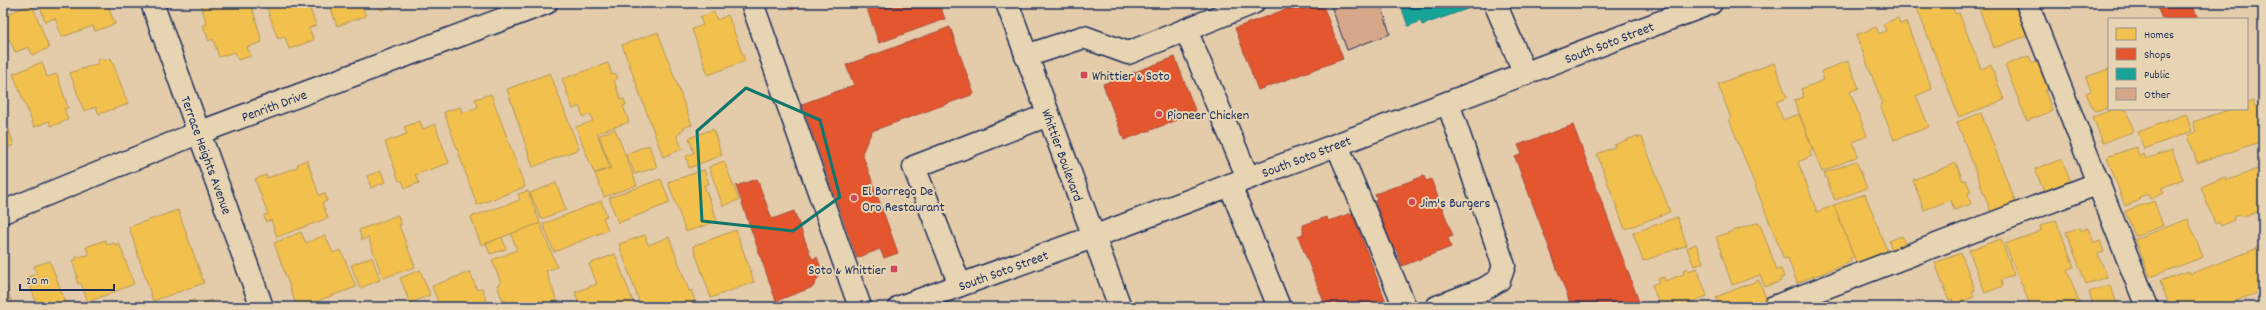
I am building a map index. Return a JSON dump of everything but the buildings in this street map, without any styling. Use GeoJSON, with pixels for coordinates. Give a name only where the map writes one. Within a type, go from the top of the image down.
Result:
{"type":"FeatureCollection","features":[{"type":"Feature","properties":{"kind":"main road","name":"Terrace Heights Avenue"},"geometry":{"type":"LineString","coordinates":[[152,3],[262,307]]}},
{"type":"Feature","properties":{"kind":"main road","name":"Penrith Drive"},"geometry":{"type":"LineString","coordinates":[[3,212],[198,133],[546,3]]}},
{"type":"Feature","properties":{"kind":"main road"},"geometry":{"type":"LineString","coordinates":[[752,3],[860,307]]}},
{"type":"Feature","properties":{"kind":"main road"},"geometry":{"type":"LineString","coordinates":[[1026,56],[1084,37],[1128,53],[1253,3]]}},
{"type":"Feature","properties":{"kind":"main road"},"geometry":{"type":"LineString","coordinates":[[1495,3],[1525,74]]}},
{"type":"Feature","properties":{"kind":"main road","name":"South Soto Street"},"geometry":{"type":"LineString","coordinates":[[900,307],[933,301],[960,285],[1093,237],[1711,3]]}},
{"type":"Feature","properties":{"kind":"main road"},"geometry":{"type":"LineString","coordinates":[[2027,3],[2147,307]]}},
{"type":"Feature","properties":{"kind":"main road","name":"Whittier Boulevard"},"geometry":{"type":"LineString","coordinates":[[1010,4],[1026,56],[1120,307]]}},
{"type":"Feature","properties":{"kind":"main road"},"geometry":{"type":"LineString","coordinates":[[1186,30],[1239,182],[1279,307]]}},
{"type":"Feature","properties":{"kind":"main road"},"geometry":{"type":"LineString","coordinates":[[1437,307],[1484,289],[1499,280],[1504,266],[1448,102]]}},
{"type":"Feature","properties":{"kind":"main road"},"geometry":{"type":"LineString","coordinates":[[960,285],[914,167],[1048,115]]}},
{"type":"Feature","properties":{"kind":"main road"},"geometry":{"type":"LineString","coordinates":[[1337,145],[1405,307]]}},
{"type":"Feature","properties":{"kind":"main road"},"geometry":{"type":"LineString","coordinates":[[1774,307],[2099,183]]}},
{"type":"Feature","properties":{"kind":"highlighted area"},"geometry":{"type":"Polygon","coordinates":[[[746,88],[820,120],[840,197],[793,231],[702,221],[697,131],[746,88]]]}},
{"type":"Feature","properties":{"kind":"place","name":"Whittier & Soto"},"geometry":{"type":"Point","coordinates":[1084,75]}},
{"type":"Feature","properties":{"kind":"place","name":"Pioneer Chicken"},"geometry":{"type":"Point","coordinates":[1159,114]}},
{"type":"Feature","properties":{"kind":"place","name":"El Borrego De Oro Restaurant"},"geometry":{"type":"Point","coordinates":[854,198]}},
{"type":"Feature","properties":{"kind":"place","name":"Jim's Burgers"},"geometry":{"type":"Point","coordinates":[1412,202]}},
{"type":"Feature","properties":{"kind":"place","name":"Soto & Whittier"},"geometry":{"type":"Point","coordinates":[894,269]}}]}
